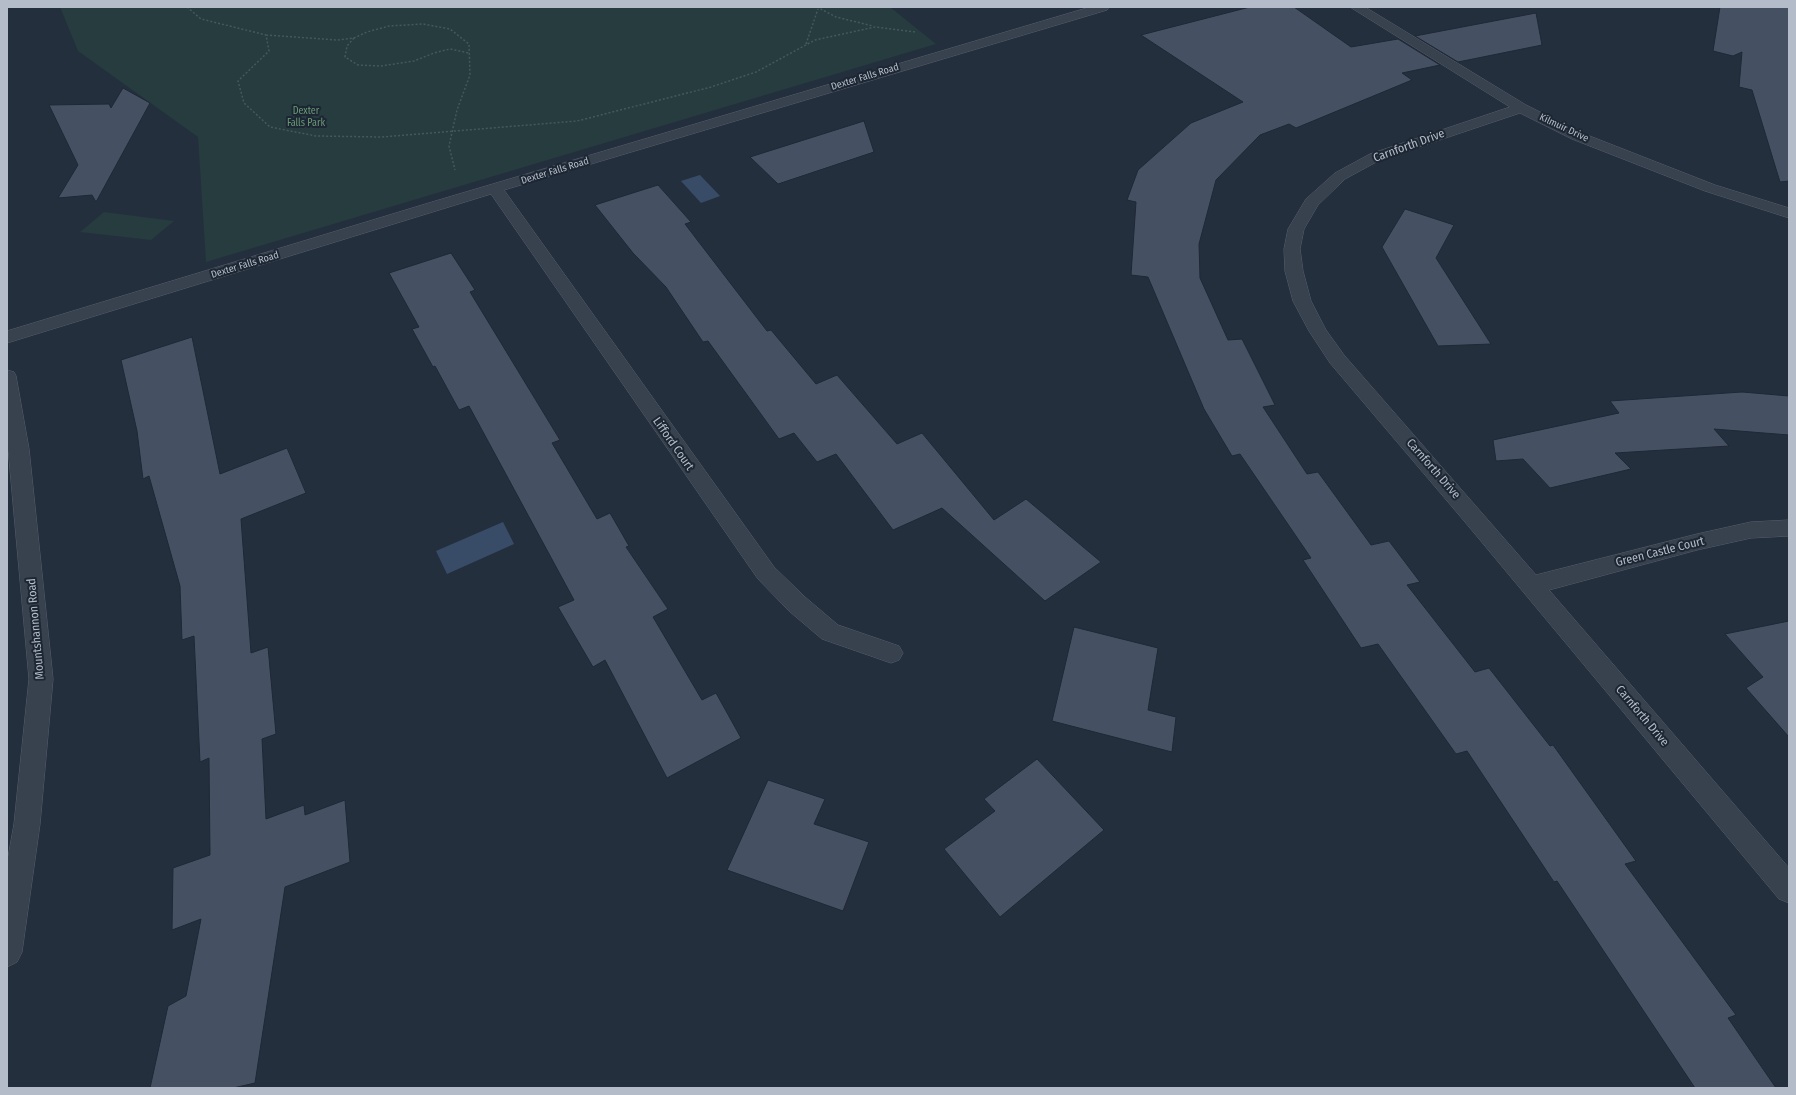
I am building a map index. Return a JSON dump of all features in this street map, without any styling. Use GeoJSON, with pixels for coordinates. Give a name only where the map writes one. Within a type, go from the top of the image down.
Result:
{"type":"FeatureCollection","features":[{"type":"Feature","properties":{"kind":"street","name":"Dexter Falls Road"},"geometry":{"type":"LineString","coordinates":[[7,338],[471,196],[1103,7]]}},
{"type":"Feature","properties":{"kind":"street","name":"Kilmuir Drive"},"geometry":{"type":"LineString","coordinates":[[1356,7],[1521,108],[1578,136],[1643,163],[1710,188],[1789,213]]}},
{"type":"Feature","properties":{"kind":"street","name":"Carnforth Drive"},"geometry":{"type":"LineString","coordinates":[[1521,108],[1375,157],[1340,176],[1312,202],[1296,229],[1292,249],[1294,272],[1302,301],[1318,331],[1337,359],[1532,585],[1789,889]]}},
{"type":"Feature","properties":{"kind":"street","name":"Lifford Court"},"geometry":{"type":"LineString","coordinates":[[495,189],[516,221],[766,573],[796,604],[830,632],[891,653]]}},
{"type":"Feature","properties":{"kind":"street","name":"Mountshannon Road"},"geometry":{"type":"LineString","coordinates":[[7,376],[19,449],[41,679],[27,824],[7,952]]}},
{"type":"Feature","properties":{"kind":"street","name":"Green Castle Court"},"geometry":{"type":"LineString","coordinates":[[1532,585],[1697,542],[1750,530],[1789,528]]}},
{"type":"Feature","properties":{"kind":"path"},"geometry":{"type":"LineString","coordinates":[[187,7],[201,19],[266,35],[337,40],[354,38],[367,32],[389,26],[423,24],[450,29],[469,44],[470,75],[457,110],[449,146],[453,167],[471,196]]}},
{"type":"Feature","properties":{"kind":"path"},"geometry":{"type":"LineString","coordinates":[[806,44],[817,8],[836,17],[875,27],[923,32]]}},
{"type":"Feature","properties":{"kind":"path"},"geometry":{"type":"LineString","coordinates":[[266,35],[269,50],[238,81],[244,103],[270,127],[316,136],[382,137],[577,121],[704,88],[756,72],[815,40],[875,27]]}},
{"type":"Feature","properties":{"kind":"path"},"geometry":{"type":"LineString","coordinates":[[354,38],[347,46],[345,57],[358,65],[381,66],[414,61],[434,53],[450,49],[469,53]]}},
{"type":"Feature","properties":{"kind":"green space","name":"Dexter Falls Park"},"geometry":{"type":"Polygon","coordinates":[[[60,7],[890,7],[936,44],[206,262],[198,137],[78,51],[60,7]]]}},
{"type":"Feature","properties":{"kind":"green space"},"geometry":{"type":"Polygon","coordinates":[[[104,212],[174,221],[151,240],[80,232],[104,212]]]}},
{"type":"Feature","properties":{"kind":"water"},"geometry":{"type":"Polygon","coordinates":[[[700,175],[720,196],[701,203],[681,181],[700,175]]]}},
{"type":"Feature","properties":{"kind":"water"},"geometry":{"type":"Polygon","coordinates":[[[503,522],[514,544],[447,574],[436,551],[503,522]]]}},
{"type":"Feature","properties":{"kind":"building"},"geometry":{"type":"Polygon","coordinates":[[[1250,7],[1294,7],[1351,47],[1398,39],[1440,65],[1402,73],[1412,80],[1296,128],[1289,124],[1260,135],[1216,180],[1199,244],[1200,278],[1228,340],[1242,339],[1275,405],[1263,407],[1307,474],[1318,472],[1371,545],[1389,541],[1420,582],[1407,585],[1475,672],[1489,668],[1550,746],[1553,745],[1636,861],[1625,864],[1736,1015],[1728,1018],[1776,1088],[1695,1088],[1557,881],[1554,882],[1467,751],[1456,754],[1378,644],[1361,648],[1303,560],[1311,558],[1240,454],[1232,456],[1204,409],[1148,277],[1131,275],[1136,202],[1127,200],[1138,170],[1191,123],[1243,102],[1141,35],[1250,7]]]}},
{"type":"Feature","properties":{"kind":"building"},"geometry":{"type":"Polygon","coordinates":[[[1720,7],[1789,7],[1789,181],[1780,182],[1752,90],[1739,87],[1742,52],[1733,56],[1713,51],[1720,7]]]}},
{"type":"Feature","properties":{"kind":"building"},"geometry":{"type":"Polygon","coordinates":[[[1536,13],[1542,45],[1458,62],[1415,36],[1536,13]]]}},
{"type":"Feature","properties":{"kind":"building"},"geometry":{"type":"Polygon","coordinates":[[[123,88],[150,103],[96,202],[92,195],[58,198],[78,165],[49,105],[109,104],[111,108],[123,88]]]}},
{"type":"Feature","properties":{"kind":"building"},"geometry":{"type":"Polygon","coordinates":[[[864,121],[874,152],[778,184],[750,157],[864,121]]]}},
{"type":"Feature","properties":{"kind":"building"},"geometry":{"type":"Polygon","coordinates":[[[658,185],[691,222],[685,224],[767,331],[771,330],[816,384],[837,375],[897,444],[922,433],[994,520],[1026,499],[1101,562],[1045,601],[942,508],[893,530],[836,454],[817,462],[794,433],[779,439],[708,341],[703,342],[666,287],[633,253],[595,205],[658,185]]]}},
{"type":"Feature","properties":{"kind":"building"},"geometry":{"type":"Polygon","coordinates":[[[1405,209],[1454,225],[1436,258],[1491,344],[1438,346],[1382,247],[1405,209]]]}},
{"type":"Feature","properties":{"kind":"building"},"geometry":{"type":"Polygon","coordinates":[[[451,253],[475,290],[470,292],[560,440],[552,443],[597,519],[610,513],[629,546],[626,547],[668,609],[653,617],[702,700],[716,693],[741,738],[667,778],[605,660],[593,667],[558,607],[574,600],[469,406],[459,410],[435,366],[433,367],[412,329],[419,327],[389,273],[451,253]]]}},
{"type":"Feature","properties":{"kind":"building"},"geometry":{"type":"Polygon","coordinates":[[[192,337],[220,474],[287,448],[306,493],[241,519],[251,653],[268,647],[276,734],[262,739],[266,819],[304,805],[305,815],[345,800],[350,862],[285,887],[255,1083],[233,1088],[150,1088],[168,1006],[186,996],[201,919],[172,930],[173,868],[210,855],[209,758],[200,762],[194,636],[182,640],[180,586],[149,476],[143,479],[137,431],[121,360],[192,337]]]}},
{"type":"Feature","properties":{"kind":"building"},"geometry":{"type":"Polygon","coordinates":[[[1742,392],[1789,396],[1789,435],[1714,429],[1729,446],[1615,453],[1631,469],[1550,488],[1523,459],[1496,461],[1493,440],[1619,413],[1610,401],[1742,392]]]}},
{"type":"Feature","properties":{"kind":"building"},"geometry":{"type":"Polygon","coordinates":[[[1789,621],[1789,737],[1746,688],[1763,677],[1725,634],[1789,621]]]}},
{"type":"Feature","properties":{"kind":"building"},"geometry":{"type":"Polygon","coordinates":[[[1074,627],[1158,648],[1148,710],[1176,717],[1172,752],[1052,721],[1074,627]]]}},
{"type":"Feature","properties":{"kind":"building"},"geometry":{"type":"Polygon","coordinates":[[[1037,759],[1104,830],[1000,917],[944,849],[995,811],[984,799],[1037,759]]]}},
{"type":"Feature","properties":{"kind":"building"},"geometry":{"type":"Polygon","coordinates":[[[768,780],[825,799],[814,824],[869,842],[843,911],[727,870],[768,780]]]}}]}
